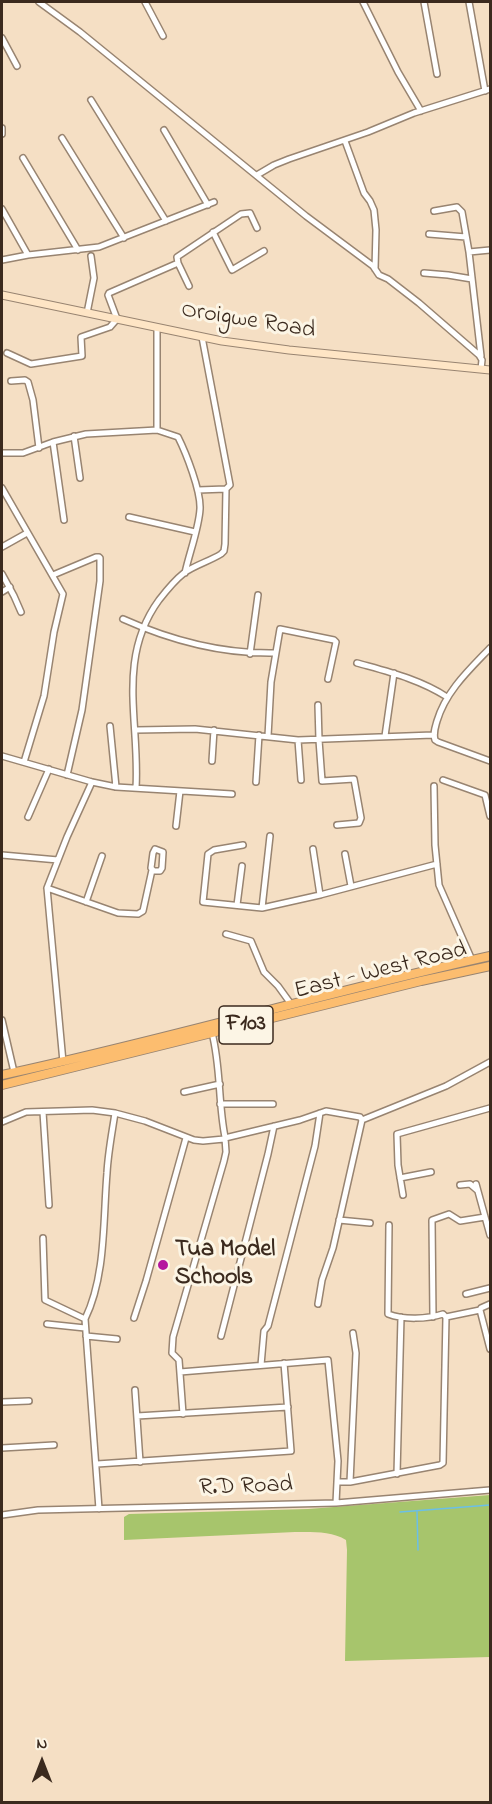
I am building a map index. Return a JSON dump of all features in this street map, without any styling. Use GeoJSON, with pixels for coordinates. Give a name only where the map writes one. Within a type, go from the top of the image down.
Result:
{"type":"FeatureCollection","features":[{"type":"Feature","properties":{"kind":"main road","name":"East - West Road"},"geometry":{"type":"LineString","coordinates":[[2,1075],[63,1062],[490,956]]}},
{"type":"Feature","properties":{"kind":"main road","name":"East - West Road"},"geometry":{"type":"LineString","coordinates":[[2,1085],[490,966]]}},
{"type":"Feature","properties":{"kind":"street"},"geometry":{"type":"LineString","coordinates":[[39,2],[80,32],[375,269],[379,275],[388,279],[419,303],[481,357]]}},
{"type":"Feature","properties":{"kind":"street"},"geometry":{"type":"LineString","coordinates":[[146,2],[163,36]]}},
{"type":"Feature","properties":{"kind":"street"},"geometry":{"type":"LineString","coordinates":[[363,2],[398,72],[421,111]]}},
{"type":"Feature","properties":{"kind":"street"},"geometry":{"type":"LineString","coordinates":[[424,2],[437,74]]}},
{"type":"Feature","properties":{"kind":"street"},"geometry":{"type":"LineString","coordinates":[[258,176],[274,165],[345,141],[421,111],[488,90],[469,2]]}},
{"type":"Feature","properties":{"kind":"street"},"geometry":{"type":"LineString","coordinates":[[2,38],[17,66]]}},
{"type":"Feature","properties":{"kind":"street"},"geometry":{"type":"LineString","coordinates":[[91,100],[166,221]]}},
{"type":"Feature","properties":{"kind":"street"},"geometry":{"type":"LineString","coordinates":[[2,128],[2,134]]}},
{"type":"Feature","properties":{"kind":"street"},"geometry":{"type":"LineString","coordinates":[[164,130],[208,205]]}},
{"type":"Feature","properties":{"kind":"street"},"geometry":{"type":"LineString","coordinates":[[62,138],[124,238]]}},
{"type":"Feature","properties":{"kind":"street"},"geometry":{"type":"LineString","coordinates":[[345,141],[364,193],[374,210],[375,269]]}},
{"type":"Feature","properties":{"kind":"street"},"geometry":{"type":"LineString","coordinates":[[22,158],[78,250]]}},
{"type":"Feature","properties":{"kind":"street"},"geometry":{"type":"LineString","coordinates":[[2,260],[99,247],[214,202]]}},
{"type":"Feature","properties":{"kind":"street"},"geometry":{"type":"LineString","coordinates":[[434,211],[459,208],[462,212],[469,252],[481,369]]}},
{"type":"Feature","properties":{"kind":"street"},"geometry":{"type":"LineString","coordinates":[[2,209],[28,255]]}},
{"type":"Feature","properties":{"kind":"street"},"geometry":{"type":"LineString","coordinates":[[189,286],[177,256],[246,212],[251,214],[257,228]]}},
{"type":"Feature","properties":{"kind":"street"},"geometry":{"type":"LineString","coordinates":[[213,232],[232,270],[264,251]]}},
{"type":"Feature","properties":{"kind":"street"},"geometry":{"type":"LineString","coordinates":[[429,234],[466,237]]}},
{"type":"Feature","properties":{"kind":"street"},"geometry":{"type":"LineString","coordinates":[[469,252],[490,250]]}},
{"type":"Feature","properties":{"kind":"street"},"geometry":{"type":"LineString","coordinates":[[87,313],[94,278],[91,256]]}},
{"type":"Feature","properties":{"kind":"street"},"geometry":{"type":"LineString","coordinates":[[7,352],[31,364],[79,357],[82,355],[81,337],[110,327],[117,320],[109,293],[178,262]]}},
{"type":"Feature","properties":{"kind":"street"},"geometry":{"type":"LineString","coordinates":[[424,273],[448,274],[472,279]]}},
{"type":"Feature","properties":{"kind":"street","name":"Oroigwe Road"},"geometry":{"type":"LineString","coordinates":[[2,295],[202,337],[290,350],[490,370]]}},
{"type":"Feature","properties":{"kind":"street"},"geometry":{"type":"LineString","coordinates":[[157,327],[157,430]]}},
{"type":"Feature","properties":{"kind":"street"},"geometry":{"type":"LineString","coordinates":[[136,788],[138,765],[132,679],[143,628],[150,612],[185,573],[224,551],[226,489],[229,487],[229,481],[202,337]]}},
{"type":"Feature","properties":{"kind":"street"},"geometry":{"type":"LineString","coordinates":[[11,381],[25,380],[28,382],[33,400],[39,448]]}},
{"type":"Feature","properties":{"kind":"street"},"geometry":{"type":"LineString","coordinates":[[2,453],[23,453],[74,436],[157,430],[178,437],[198,490],[200,508],[185,573]]}},
{"type":"Feature","properties":{"kind":"street"},"geometry":{"type":"LineString","coordinates":[[74,436],[80,478]]}},
{"type":"Feature","properties":{"kind":"street"},"geometry":{"type":"LineString","coordinates":[[53,442],[64,520]]}},
{"type":"Feature","properties":{"kind":"street"},"geometry":{"type":"LineString","coordinates":[[2,488],[63,592],[44,696],[24,762]]}},
{"type":"Feature","properties":{"kind":"street"},"geometry":{"type":"LineString","coordinates":[[198,490],[226,489]]}},
{"type":"Feature","properties":{"kind":"street"},"geometry":{"type":"LineString","coordinates":[[129,517],[195,532]]}},
{"type":"Feature","properties":{"kind":"street"},"geometry":{"type":"LineString","coordinates":[[2,547],[27,533]]}},
{"type":"Feature","properties":{"kind":"street"},"geometry":{"type":"LineString","coordinates":[[53,575],[85,561],[100,558],[100,581],[82,710],[67,775]]}},
{"type":"Feature","properties":{"kind":"street"},"geometry":{"type":"LineString","coordinates":[[2,574],[21,612]]}},
{"type":"Feature","properties":{"kind":"street"},"geometry":{"type":"LineString","coordinates":[[2,592],[9,587]]}},
{"type":"Feature","properties":{"kind":"street"},"geometry":{"type":"LineString","coordinates":[[250,654],[258,595]]}},
{"type":"Feature","properties":{"kind":"street"},"geometry":{"type":"LineString","coordinates":[[123,619],[143,628],[193,643],[250,654],[275,653]]}},
{"type":"Feature","properties":{"kind":"street"},"geometry":{"type":"LineString","coordinates":[[268,736],[275,653],[282,628],[336,642],[328,679]]}},
{"type":"Feature","properties":{"kind":"street"},"geometry":{"type":"LineString","coordinates":[[490,648],[447,697],[434,735],[438,742],[490,761]]}},
{"type":"Feature","properties":{"kind":"street"},"geometry":{"type":"LineString","coordinates":[[357,663],[432,687],[447,697]]}},
{"type":"Feature","properties":{"kind":"street"},"geometry":{"type":"LineString","coordinates":[[385,736],[394,673]]}},
{"type":"Feature","properties":{"kind":"street"},"geometry":{"type":"LineString","coordinates":[[318,705],[322,781],[351,779],[355,781],[361,818],[359,823],[337,825]]}},
{"type":"Feature","properties":{"kind":"street"},"geometry":{"type":"LineString","coordinates":[[110,726],[117,787]]}},
{"type":"Feature","properties":{"kind":"street"},"geometry":{"type":"LineString","coordinates":[[136,730],[214,730],[298,740],[434,735]]}},
{"type":"Feature","properties":{"kind":"street"},"geometry":{"type":"LineString","coordinates":[[212,761],[214,730]]}},
{"type":"Feature","properties":{"kind":"street"},"geometry":{"type":"LineString","coordinates":[[256,782],[259,735]]}},
{"type":"Feature","properties":{"kind":"street"},"geometry":{"type":"LineString","coordinates":[[298,740],[301,780]]}},
{"type":"Feature","properties":{"kind":"street"},"geometry":{"type":"LineString","coordinates":[[2,756],[117,787],[232,794]]}},
{"type":"Feature","properties":{"kind":"street"},"geometry":{"type":"LineString","coordinates":[[28,817],[49,769]]}},
{"type":"Feature","properties":{"kind":"street"},"geometry":{"type":"LineString","coordinates":[[443,780],[485,795],[490,816]]}},
{"type":"Feature","properties":{"kind":"street"},"geometry":{"type":"LineString","coordinates":[[63,1062],[47,888],[92,782]]}},
{"type":"Feature","properties":{"kind":"street"},"geometry":{"type":"LineString","coordinates":[[434,786],[435,845],[441,893],[472,960]]}},
{"type":"Feature","properties":{"kind":"street"},"geometry":{"type":"LineString","coordinates":[[176,826],[180,791]]}},
{"type":"Feature","properties":{"kind":"street"},"geometry":{"type":"LineString","coordinates":[[262,908],[270,836]]}},
{"type":"Feature","properties":{"kind":"street"},"geometry":{"type":"LineString","coordinates":[[243,845],[214,850],[208,854],[203,902],[262,908],[437,864]]}},
{"type":"Feature","properties":{"kind":"street"},"geometry":{"type":"LineString","coordinates":[[313,849],[320,895]]}},
{"type":"Feature","properties":{"kind":"street"},"geometry":{"type":"LineString","coordinates":[[345,854],[351,886]]}},
{"type":"Feature","properties":{"kind":"street"},"geometry":{"type":"LineString","coordinates":[[2,855],[58,860]]}},
{"type":"Feature","properties":{"kind":"street"},"geometry":{"type":"LineString","coordinates":[[86,902],[102,855]]}},
{"type":"Feature","properties":{"kind":"street"},"geometry":{"type":"LineString","coordinates":[[237,905],[242,866]]}},
{"type":"Feature","properties":{"kind":"street"},"geometry":{"type":"LineString","coordinates":[[47,888],[117,913],[132,915],[141,913],[152,870]]}},
{"type":"Feature","properties":{"kind":"street"},"geometry":{"type":"LineString","coordinates":[[226,934],[251,941],[264,972],[291,1004]]}},
{"type":"Feature","properties":{"kind":"street"},"geometry":{"type":"LineString","coordinates":[[2,1020],[14,1072]]}},
{"type":"Feature","properties":{"kind":"street"},"geometry":{"type":"LineString","coordinates":[[183,1414],[179,1360],[172,1353],[172,1337],[226,1152],[220,1084],[212,1033]]}},
{"type":"Feature","properties":{"kind":"street"},"geometry":{"type":"LineString","coordinates":[[362,1120],[446,1086],[490,1062]]}},
{"type":"Feature","properties":{"kind":"street"},"geometry":{"type":"LineString","coordinates":[[184,1092],[220,1084]]}},
{"type":"Feature","properties":{"kind":"street"},"geometry":{"type":"LineString","coordinates":[[220,1104],[273,1104]]}},
{"type":"Feature","properties":{"kind":"street"},"geometry":{"type":"LineString","coordinates":[[403,1195],[397,1134],[490,1108]]}},
{"type":"Feature","properties":{"kind":"street"},"geometry":{"type":"LineString","coordinates":[[2,1122],[22,1113],[84,1110],[115,1113],[145,1120],[186,1138],[203,1141],[300,1120],[326,1111],[360,1117],[362,1120]]}},
{"type":"Feature","properties":{"kind":"street"},"geometry":{"type":"LineString","coordinates":[[43,1112],[49,1205]]}},
{"type":"Feature","properties":{"kind":"street"},"geometry":{"type":"LineString","coordinates":[[99,1509],[85,1319],[95,1295],[99,1274],[107,1171],[115,1113]]}},
{"type":"Feature","properties":{"kind":"street"},"geometry":{"type":"LineString","coordinates":[[261,1365],[264,1331],[268,1326],[315,1146],[320,1113]]}},
{"type":"Feature","properties":{"kind":"street"},"geometry":{"type":"LineString","coordinates":[[318,1304],[362,1120]]}},
{"type":"Feature","properties":{"kind":"street"},"geometry":{"type":"LineString","coordinates":[[221,1336],[274,1126]]}},
{"type":"Feature","properties":{"kind":"street"},"geometry":{"type":"LineString","coordinates":[[135,1315],[186,1138]]}},
{"type":"Feature","properties":{"kind":"street"},"geometry":{"type":"LineString","coordinates":[[400,1178],[431,1172]]}},
{"type":"Feature","properties":{"kind":"street"},"geometry":{"type":"LineString","coordinates":[[460,1185],[470,1184],[477,1187],[490,1235]]}},
{"type":"Feature","properties":{"kind":"street"},"geometry":{"type":"LineString","coordinates":[[433,1317],[432,1220],[449,1214],[460,1221],[485,1217]]}},
{"type":"Feature","properties":{"kind":"street"},"geometry":{"type":"LineString","coordinates":[[339,1221],[370,1224]]}},
{"type":"Feature","properties":{"kind":"street"},"geometry":{"type":"LineString","coordinates":[[389,1225],[387,1312],[401,1317],[433,1317],[443,1314],[446,1317],[480,1310],[490,1305]]}},
{"type":"Feature","properties":{"kind":"street"},"geometry":{"type":"LineString","coordinates":[[43,1238],[45,1300],[85,1319]]}},
{"type":"Feature","properties":{"kind":"street"},"geometry":{"type":"LineString","coordinates":[[466,1294],[490,1288]]}},
{"type":"Feature","properties":{"kind":"street"},"geometry":{"type":"LineString","coordinates":[[480,1310],[490,1348]]}},
{"type":"Feature","properties":{"kind":"street"},"geometry":{"type":"LineString","coordinates":[[397,1474],[401,1317]]}},
{"type":"Feature","properties":{"kind":"street"},"geometry":{"type":"LineString","coordinates":[[338,1482],[397,1474],[443,1463],[446,1317]]}},
{"type":"Feature","properties":{"kind":"street"},"geometry":{"type":"LineString","coordinates":[[47,1324],[86,1328]]}},
{"type":"Feature","properties":{"kind":"street"},"geometry":{"type":"LineString","coordinates":[[350,1482],[356,1353],[353,1333]]}},
{"type":"Feature","properties":{"kind":"street"},"geometry":{"type":"LineString","coordinates":[[86,1336],[117,1339]]}},
{"type":"Feature","properties":{"kind":"street"},"geometry":{"type":"LineString","coordinates":[[180,1372],[328,1360],[337,1442],[336,1503]]}},
{"type":"Feature","properties":{"kind":"street"},"geometry":{"type":"LineString","coordinates":[[97,1464],[288,1453],[292,1448],[284,1363]]}},
{"type":"Feature","properties":{"kind":"street"},"geometry":{"type":"LineString","coordinates":[[135,1390],[140,1462]]}},
{"type":"Feature","properties":{"kind":"street"},"geometry":{"type":"LineString","coordinates":[[2,1402],[29,1401]]}},
{"type":"Feature","properties":{"kind":"street"},"geometry":{"type":"LineString","coordinates":[[137,1416],[288,1407]]}},
{"type":"Feature","properties":{"kind":"street"},"geometry":{"type":"LineString","coordinates":[[2,1448],[54,1445]]}},
{"type":"Feature","properties":{"kind":"street","name":"R.D Road"},"geometry":{"type":"LineString","coordinates":[[2,1515],[31,1510],[336,1503],[490,1490]]}},
{"type":"Feature","properties":{"kind":"green space"},"geometry":{"type":"Polygon","coordinates":[[[490,1495],[490,1657],[345,1661],[347,1550],[346,1540],[335,1535],[295,1532],[124,1540],[124,1517],[129,1514],[308,1509],[490,1495]]]}},
{"type":"Feature","properties":{"kind":"waterway"},"geometry":{"type":"LineString","coordinates":[[400,1512],[490,1505]]}},
{"type":"Feature","properties":{"kind":"waterway"},"geometry":{"type":"LineString","coordinates":[[417,1512],[418,1550]]}},
{"type":"Feature","properties":{"kind":"place","name":"Tua Model Schools"},"geometry":{"type":"Point","coordinates":[163,1265]}}]}
